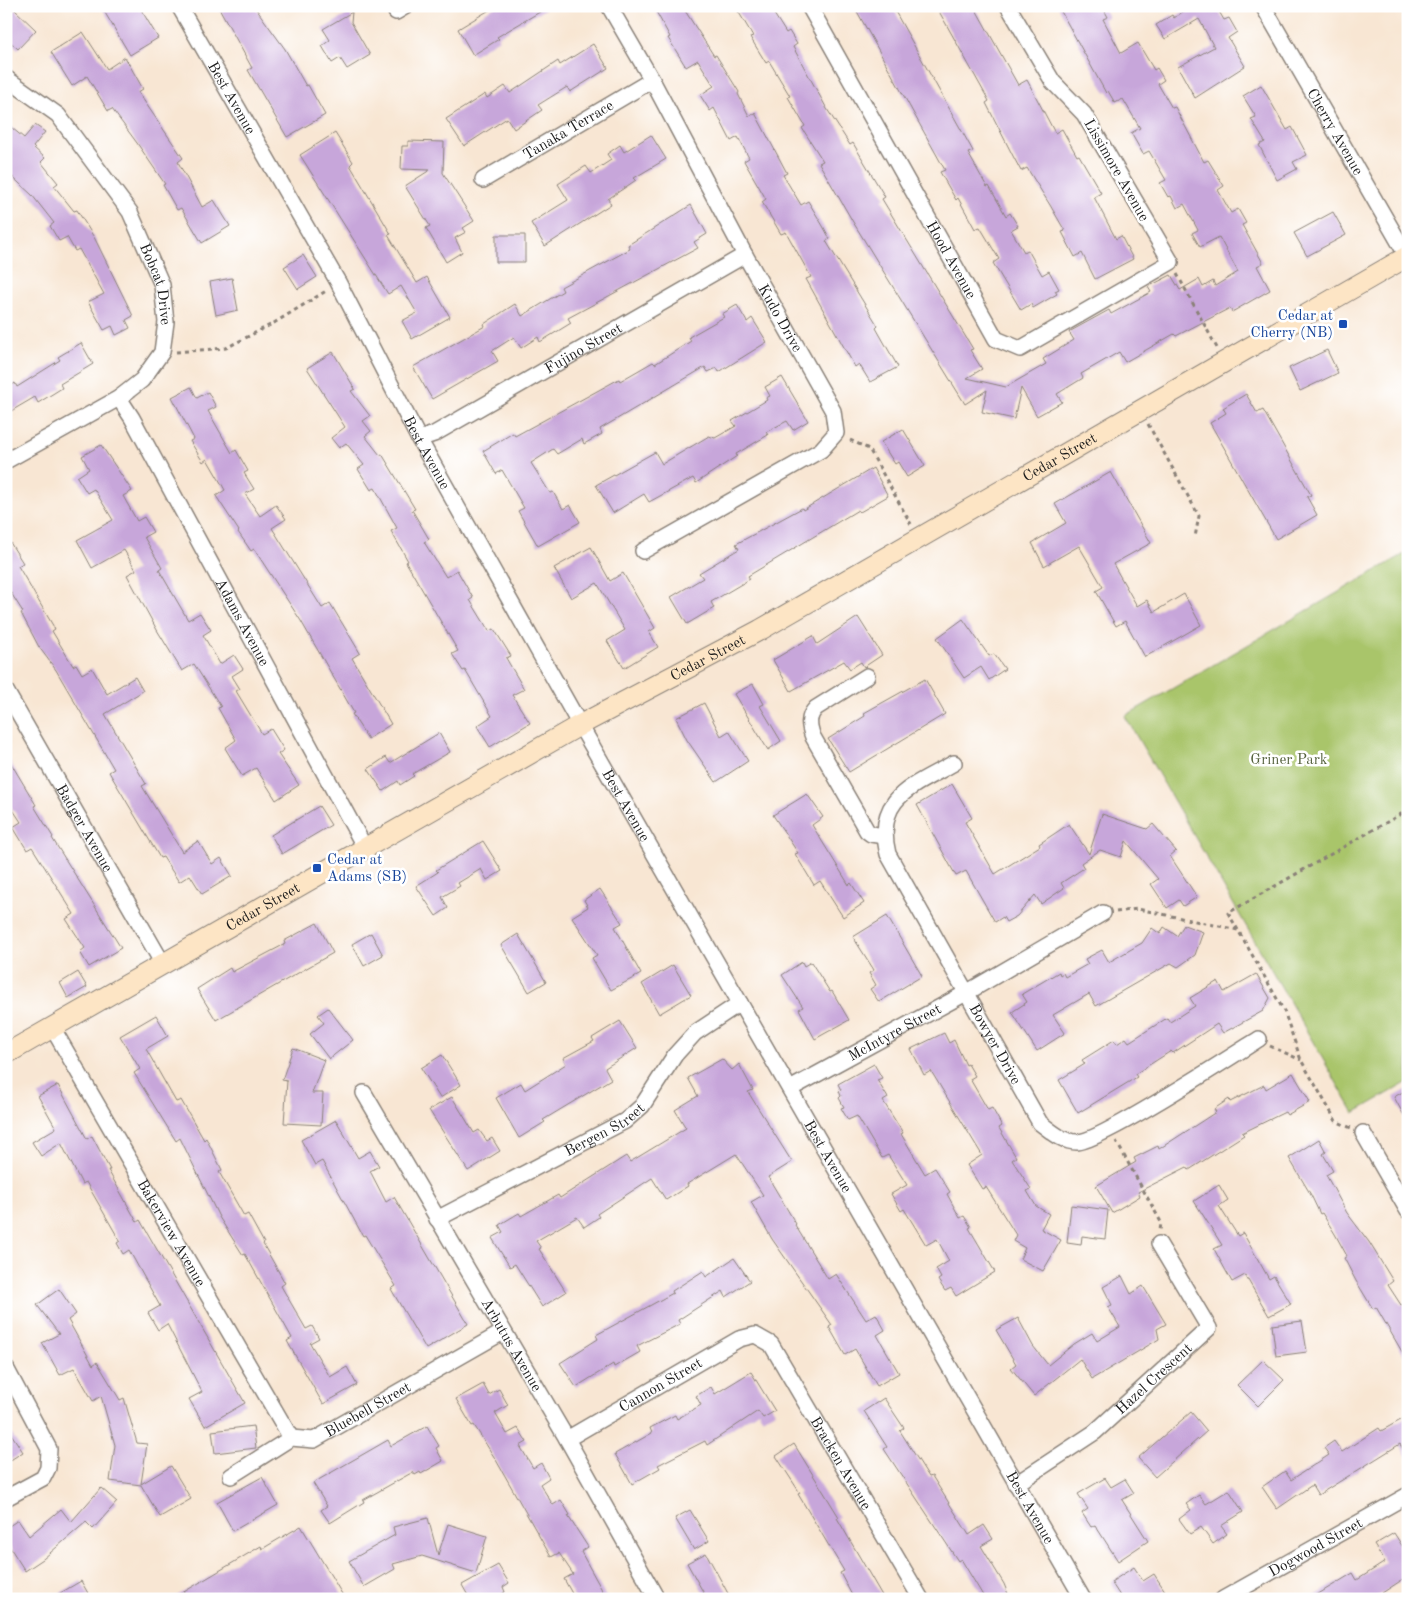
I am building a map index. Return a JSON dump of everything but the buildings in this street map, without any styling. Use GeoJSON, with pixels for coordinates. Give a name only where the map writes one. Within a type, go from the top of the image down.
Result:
{"type":"FeatureCollection","features":[{"type":"Feature","properties":{"kind":"main road","name":"Cedar Street"},"geometry":{"type":"LineString","coordinates":[[6,1054],[580,725],[760,630],[1408,256]]}},
{"type":"Feature","properties":{"kind":"street","name":"Best Avenue"},"geometry":{"type":"LineString","coordinates":[[179,6],[338,282],[420,439],[580,725],[1083,1599]]}},
{"type":"Feature","properties":{"kind":"street","name":"Kudo Drive"},"geometry":{"type":"LineString","coordinates":[[609,6],[652,80],[745,255],[833,411],[836,433],[820,450],[643,551]]}},
{"type":"Feature","properties":{"kind":"street","name":"Hood Avenue"},"geometry":{"type":"LineString","coordinates":[[808,6],[996,339],[1020,349],[1171,262]]}},
{"type":"Feature","properties":{"kind":"street","name":"Lissimore Avenue"},"geometry":{"type":"LineString","coordinates":[[1008,6],[1053,82],[1084,114],[1171,262]]}},
{"type":"Feature","properties":{"kind":"street","name":"Cherry Avenue"},"geometry":{"type":"LineString","coordinates":[[1263,6],[1408,256]]}},
{"type":"Feature","properties":{"kind":"street","name":"Bobcat Drive"},"geometry":{"type":"LineString","coordinates":[[6,78],[58,115],[130,212],[162,285],[166,322],[162,352],[142,380],[119,398],[6,461]]}},
{"type":"Feature","properties":{"kind":"street","name":"Tanaka Terrace"},"geometry":{"type":"LineString","coordinates":[[483,180],[652,80]]}},
{"type":"Feature","properties":{"kind":"street","name":"Fujino Street"},"geometry":{"type":"LineString","coordinates":[[420,439],[434,434],[745,255]]}},
{"type":"Feature","properties":{"kind":"street","name":"Adams Avenue"},"geometry":{"type":"LineString","coordinates":[[119,398],[137,427],[365,848]]}},
{"type":"Feature","properties":{"kind":"street"},"geometry":{"type":"LineString","coordinates":[[867,676],[816,708],[811,713],[809,723],[813,737],[867,831],[884,836],[885,822],[901,793],[954,763]]}},
{"type":"Feature","properties":{"kind":"street","name":"Badger Avenue"},"geometry":{"type":"LineString","coordinates":[[6,691],[163,964]]}},
{"type":"Feature","properties":{"kind":"street","name":"Bowyer Drive"},"geometry":{"type":"LineString","coordinates":[[884,836],[888,854],[1040,1123],[1062,1139],[1078,1143],[1110,1130],[1259,1039]]}},
{"type":"Feature","properties":{"kind":"street","name":"McIntyre Street"},"geometry":{"type":"LineString","coordinates":[[790,1089],[966,994],[1103,913]]}},
{"type":"Feature","properties":{"kind":"street","name":"Bergen Street"},"geometry":{"type":"LineString","coordinates":[[437,1219],[625,1121],[642,1106],[675,1055],[694,1033],[740,1003]]}},
{"type":"Feature","properties":{"kind":"street","name":"Bakerview Avenue"},"geometry":{"type":"LineString","coordinates":[[52,1028],[290,1438]]}},
{"type":"Feature","properties":{"kind":"street","name":"Arbutus Avenue"},"geometry":{"type":"LineString","coordinates":[[364,1093],[567,1439],[657,1599]]}},
{"type":"Feature","properties":{"kind":"street"},"geometry":{"type":"LineString","coordinates":[[1363,1133],[1408,1211]]}},
{"type":"Feature","properties":{"kind":"street","name":"Hazel Crescent"},"geometry":{"type":"LineString","coordinates":[[1016,1484],[1094,1432],[1209,1328],[1159,1244]]}},
{"type":"Feature","properties":{"kind":"street","name":"Bluebell Street"},"geometry":{"type":"LineString","coordinates":[[290,1438],[314,1440],[503,1332]]}},
{"type":"Feature","properties":{"kind":"street","name":"Cannon Street"},"geometry":{"type":"LineString","coordinates":[[567,1439],[739,1339],[756,1335]]}},
{"type":"Feature","properties":{"kind":"street","name":"Bracken Avenue"},"geometry":{"type":"LineString","coordinates":[[756,1335],[771,1344],[921,1599]]}},
{"type":"Feature","properties":{"kind":"street"},"geometry":{"type":"LineString","coordinates":[[6,1368],[45,1439],[49,1459],[43,1478],[6,1498]]}},
{"type":"Feature","properties":{"kind":"street"},"geometry":{"type":"LineString","coordinates":[[231,1476],[290,1438]]}},
{"type":"Feature","properties":{"kind":"street","name":"Dogwood Street"},"geometry":{"type":"LineString","coordinates":[[1223,1599],[1408,1494]]}},
{"type":"Feature","properties":{"kind":"path"},"geometry":{"type":"LineString","coordinates":[[1171,262],[1225,362]]}},
{"type":"Feature","properties":{"kind":"path"},"geometry":{"type":"LineString","coordinates":[[162,352],[182,353],[226,348],[274,324],[330,288]]}},
{"type":"Feature","properties":{"kind":"path"},"geometry":{"type":"LineString","coordinates":[[1140,410],[1199,516],[1195,537]]}},
{"type":"Feature","properties":{"kind":"path"},"geometry":{"type":"LineString","coordinates":[[850,440],[869,449],[919,538]]}},
{"type":"Feature","properties":{"kind":"path"},"geometry":{"type":"LineString","coordinates":[[1363,1133],[1336,1121],[1301,1060],[1284,1011],[1228,913],[1408,810]]}},
{"type":"Feature","properties":{"kind":"path"},"geometry":{"type":"LineString","coordinates":[[1103,913],[1138,909],[1238,930]]}},
{"type":"Feature","properties":{"kind":"path"},"geometry":{"type":"LineString","coordinates":[[1259,1039],[1301,1060]]}},
{"type":"Feature","properties":{"kind":"path"},"geometry":{"type":"LineString","coordinates":[[1110,1130],[1160,1222],[1159,1244]]}},
{"type":"Feature","properties":{"kind":"green space","name":"Griner Park"},"geometry":{"type":"Polygon","coordinates":[[[1408,552],[1408,1082],[1354,1113],[1125,716],[1408,552]]]}},
{"type":"Feature","properties":{"kind":"place","name":"Cedar at Cherry (NB)"},"geometry":{"type":"Point","coordinates":[1343,324]}},
{"type":"Feature","properties":{"kind":"place","name":"Cedar at Adams (SB)"},"geometry":{"type":"Point","coordinates":[317,868]}}]}
